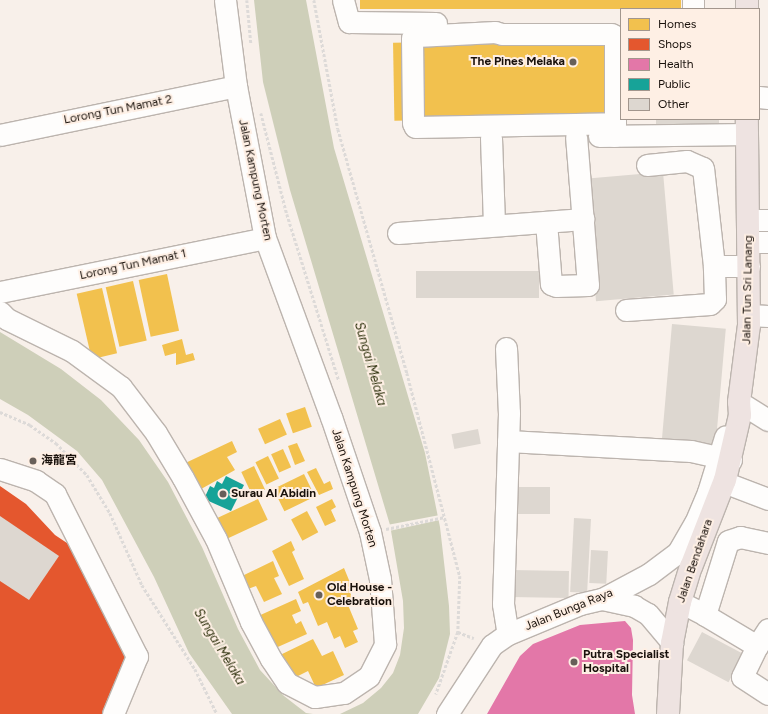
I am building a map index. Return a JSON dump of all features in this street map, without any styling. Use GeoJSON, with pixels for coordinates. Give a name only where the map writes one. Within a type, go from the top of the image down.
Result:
{"type":"FeatureCollection","features":[{"type":"Feature","properties":{"kind":"main road","name":"Jalan Tun Sri Lanang"},"geometry":{"type":"LineString","coordinates":[[725,458],[740,415],[739,402],[759,320],[749,266],[758,242],[758,220],[747,126]]}},
{"type":"Feature","properties":{"kind":"main road","name":"Jalan Bendahara"},"geometry":{"type":"LineString","coordinates":[[668,714],[672,643],[680,602],[725,458]]}},
{"type":"Feature","properties":{"kind":"street","name":"Jalan Kampung Morten"},"geometry":{"type":"LineString","coordinates":[[0,312],[7,319],[72,351],[121,387],[156,433],[183,478],[216,539],[251,622],[270,659],[287,683],[315,697],[344,693],[369,676],[385,644],[380,579],[365,516],[265,238],[236,86],[225,0]]}},
{"type":"Feature","properties":{"kind":"street"},"geometry":{"type":"LineString","coordinates":[[343,0],[349,22],[362,24],[620,22]]}},
{"type":"Feature","properties":{"kind":"street"},"geometry":{"type":"LineString","coordinates":[[614,129],[615,36],[611,34],[502,34],[495,32],[416,36],[412,38],[413,123],[415,127],[614,129],[747,126]]}},
{"type":"Feature","properties":{"kind":"street","name":"Lorong Tun Mamat 2"},"geometry":{"type":"LineString","coordinates":[[0,135],[236,86]]}},
{"type":"Feature","properties":{"kind":"street"},"geometry":{"type":"LineString","coordinates":[[412,140],[576,137],[614,129]]}},
{"type":"Feature","properties":{"kind":"street"},"geometry":{"type":"LineString","coordinates":[[546,222],[551,284],[556,286],[588,285],[576,137]]}},
{"type":"Feature","properties":{"kind":"street"},"geometry":{"type":"LineString","coordinates":[[491,138],[494,225]]}},
{"type":"Feature","properties":{"kind":"street"},"geometry":{"type":"LineString","coordinates":[[626,310],[710,304],[715,299],[714,266],[703,168],[687,161],[647,165]]}},
{"type":"Feature","properties":{"kind":"street"},"geometry":{"type":"LineString","coordinates":[[398,233],[583,219]]}},
{"type":"Feature","properties":{"kind":"street","name":"Lorong Tun Mamat 1"},"geometry":{"type":"LineString","coordinates":[[0,292],[265,238]]}},
{"type":"Feature","properties":{"kind":"street"},"geometry":{"type":"LineString","coordinates":[[714,266],[749,266]]}},
{"type":"Feature","properties":{"kind":"street"},"geometry":{"type":"LineString","coordinates":[[506,348],[508,441],[503,604],[508,634]]}},
{"type":"Feature","properties":{"kind":"street"},"geometry":{"type":"LineString","coordinates":[[739,402],[768,404]]}},
{"type":"Feature","properties":{"kind":"street"},"geometry":{"type":"LineString","coordinates":[[739,402],[768,420]]}},
{"type":"Feature","properties":{"kind":"street"},"geometry":{"type":"LineString","coordinates":[[508,441],[691,451],[725,458]]}},
{"type":"Feature","properties":{"kind":"street"},"geometry":{"type":"LineString","coordinates":[[0,469],[36,481],[55,494],[137,656],[113,714]]}},
{"type":"Feature","properties":{"kind":"street"},"geometry":{"type":"LineString","coordinates":[[719,480],[768,499]]}},
{"type":"Feature","properties":{"kind":"street","name":"Jalan Bunga Raya"},"geometry":{"type":"LineString","coordinates":[[440,707],[492,645],[508,634],[580,604],[602,599],[649,574],[678,552],[719,480]]}},
{"type":"Feature","properties":{"kind":"street"},"geometry":{"type":"LineString","coordinates":[[705,615],[728,541],[740,537],[768,543]]}},
{"type":"Feature","properties":{"kind":"street"},"geometry":{"type":"LineString","coordinates":[[602,599],[634,606],[648,614],[672,643]]}},
{"type":"Feature","properties":{"kind":"street"},"geometry":{"type":"LineString","coordinates":[[680,602],[705,615],[763,637],[742,677],[768,694]]}},
{"type":"Feature","properties":{"kind":"path"},"geometry":{"type":"LineString","coordinates":[[247,0],[251,50]]}},
{"type":"Feature","properties":{"kind":"path"},"geometry":{"type":"LineString","coordinates":[[314,0],[338,129],[460,576],[458,632],[440,707]]}},
{"type":"Feature","properties":{"kind":"path"},"geometry":{"type":"LineString","coordinates":[[261,110],[287,214],[340,383]]}},
{"type":"Feature","properties":{"kind":"path"},"geometry":{"type":"LineString","coordinates":[[0,412],[30,425],[56,443],[86,475],[110,513],[142,585],[195,670],[217,714]]}},
{"type":"Feature","properties":{"kind":"path"},"geometry":{"type":"LineString","coordinates":[[384,536],[384,529],[445,517]]}},
{"type":"Feature","properties":{"kind":"water","name":"Sungai Melaka"},"geometry":{"type":"Polygon","coordinates":[[[254,0],[306,0],[334,148],[425,453],[440,527],[449,606],[450,634],[439,678],[418,714],[340,714],[363,703],[381,688],[393,673],[400,655],[404,628],[403,601],[390,525],[290,190],[263,82],[254,0]]]}},
{"type":"Feature","properties":{"kind":"water","name":"Sungai Melaka"},"geometry":{"type":"Polygon","coordinates":[[[0,332],[61,369],[101,400],[139,440],[168,482],[202,547],[238,629],[260,670],[284,696],[306,713],[313,714],[232,714],[189,653],[154,577],[102,480],[77,451],[28,415],[0,399],[0,332]]]}},
{"type":"Feature","properties":{"kind":"pier"},"geometry":{"type":"Polygon","coordinates":[[[440,515],[440,520],[389,531],[387,525],[440,515]]]}},
{"type":"Feature","properties":{"kind":"building: Homes"},"geometry":{"type":"Polygon","coordinates":[[[360,0],[681,0],[681,8],[360,9],[360,0]]]}},
{"type":"Feature","properties":{"kind":"building: Homes"},"geometry":{"type":"Polygon","coordinates":[[[607,39],[608,117],[394,121],[393,43],[607,39]]]}},
{"type":"Feature","properties":{"kind":"building: Homes"},"geometry":{"type":"Polygon","coordinates":[[[167,274],[179,331],[151,337],[139,280],[167,274]]]}},
{"type":"Feature","properties":{"kind":"building: Homes"},"geometry":{"type":"Polygon","coordinates":[[[133,281],[147,340],[119,347],[106,287],[133,281]]]}},
{"type":"Feature","properties":{"kind":"building: Homes"},"geometry":{"type":"Polygon","coordinates":[[[102,288],[117,353],[92,359],[77,294],[102,288]]]}},
{"type":"Feature","properties":{"kind":"building: Homes"},"geometry":{"type":"Polygon","coordinates":[[[182,339],[186,355],[193,353],[195,360],[176,365],[176,353],[165,356],[162,345],[182,339]]]}},
{"type":"Feature","properties":{"kind":"building: Homes"},"geometry":{"type":"Polygon","coordinates":[[[305,407],[312,427],[293,433],[286,414],[305,407]]]}},
{"type":"Feature","properties":{"kind":"building: Homes"},"geometry":{"type":"Polygon","coordinates":[[[280,419],[287,435],[265,444],[258,429],[280,419]]]}},
{"type":"Feature","properties":{"kind":"building: Homes"},"geometry":{"type":"Polygon","coordinates":[[[232,441],[237,452],[227,457],[235,470],[194,493],[179,466],[232,441]]]}},
{"type":"Feature","properties":{"kind":"building: Homes"},"geometry":{"type":"Polygon","coordinates":[[[297,443],[305,461],[295,465],[288,446],[297,443]]]}},
{"type":"Feature","properties":{"kind":"building: Homes"},"geometry":{"type":"Polygon","coordinates":[[[283,449],[291,467],[279,473],[271,454],[283,449]]]}},
{"type":"Feature","properties":{"kind":"building: Homes"},"geometry":{"type":"Polygon","coordinates":[[[268,456],[279,478],[266,485],[255,462],[268,456]]]}},
{"type":"Feature","properties":{"kind":"building: Homes"},"geometry":{"type":"Polygon","coordinates":[[[254,466],[265,490],[252,495],[241,472],[254,466]]]}},
{"type":"Feature","properties":{"kind":"building: Homes"},"geometry":{"type":"Polygon","coordinates":[[[316,468],[324,484],[330,481],[333,489],[319,495],[307,472],[316,468]]]}},
{"type":"Feature","properties":{"kind":"building: Homes"},"geometry":{"type":"Polygon","coordinates":[[[304,474],[315,496],[284,511],[273,489],[304,474]]]}},
{"type":"Feature","properties":{"kind":"building: Homes"},"geometry":{"type":"Polygon","coordinates":[[[258,499],[268,520],[221,542],[211,521],[258,499]]]}},
{"type":"Feature","properties":{"kind":"building: Homes"},"geometry":{"type":"Polygon","coordinates":[[[332,499],[336,507],[331,510],[336,521],[325,526],[316,507],[332,499]]]}},
{"type":"Feature","properties":{"kind":"building: Homes"},"geometry":{"type":"Polygon","coordinates":[[[307,511],[318,532],[302,541],[291,519],[307,511]]]}},
{"type":"Feature","properties":{"kind":"building: Homes"},"geometry":{"type":"Polygon","coordinates":[[[291,541],[295,550],[292,552],[304,579],[289,586],[272,551],[291,541]]]}},
{"type":"Feature","properties":{"kind":"building: Homes"},"geometry":{"type":"Polygon","coordinates":[[[273,561],[279,576],[274,578],[282,594],[264,602],[256,586],[248,589],[242,576],[273,561]]]}},
{"type":"Feature","properties":{"kind":"building: Homes"},"geometry":{"type":"Polygon","coordinates":[[[344,568],[351,585],[348,587],[354,603],[348,605],[358,629],[353,631],[358,642],[345,648],[340,636],[334,639],[327,622],[318,626],[308,602],[303,604],[298,592],[344,568]]]}},
{"type":"Feature","properties":{"kind":"building: Homes"},"geometry":{"type":"Polygon","coordinates":[[[296,599],[301,611],[292,615],[296,624],[301,621],[307,634],[271,650],[256,617],[296,599]]]}},
{"type":"Feature","properties":{"kind":"building: Homes"},"geometry":{"type":"Polygon","coordinates":[[[313,639],[322,656],[333,651],[344,675],[316,688],[308,671],[290,680],[278,656],[313,639]]]}},
{"type":"Feature","properties":{"kind":"building: Shops"},"geometry":{"type":"Polygon","coordinates":[[[0,486],[26,504],[55,535],[73,547],[128,658],[104,714],[0,714],[0,486]]]}},
{"type":"Feature","properties":{"kind":"building: Health","name":"Putra Specialist Hospital"},"geometry":{"type":"Polygon","coordinates":[[[625,621],[631,628],[633,640],[632,695],[635,714],[487,714],[520,656],[533,644],[580,625],[625,621]]]}},
{"type":"Feature","properties":{"kind":"building: Public","name":"Surau Al Abidin"},"geometry":{"type":"Polygon","coordinates":[[[226,476],[244,485],[231,511],[204,499],[210,486],[214,488],[217,481],[222,484],[226,476]]]}},
{"type":"Feature","properties":{"kind":"building: Other"},"geometry":{"type":"Polygon","coordinates":[[[656,120],[719,120],[719,125],[656,126],[656,120]]]}},
{"type":"Feature","properties":{"kind":"building: Other"},"geometry":{"type":"Polygon","coordinates":[[[663,172],[674,295],[596,301],[585,179],[663,172]]]}},
{"type":"Feature","properties":{"kind":"building: Other"},"geometry":{"type":"Polygon","coordinates":[[[416,271],[539,271],[539,298],[416,298],[416,271]]]}},
{"type":"Feature","properties":{"kind":"building: Other"},"geometry":{"type":"Polygon","coordinates":[[[672,324],[726,329],[715,449],[661,445],[672,324]]]}},
{"type":"Feature","properties":{"kind":"building: Other"},"geometry":{"type":"Polygon","coordinates":[[[478,429],[481,444],[454,449],[451,434],[478,429]]]}},
{"type":"Feature","properties":{"kind":"building: Other"},"geometry":{"type":"Polygon","coordinates":[[[514,487],[550,487],[550,514],[514,514],[514,487]]]}},
{"type":"Feature","properties":{"kind":"building: Other"},"geometry":{"type":"Polygon","coordinates":[[[0,516],[59,556],[29,600],[0,581],[0,516]]]}},
{"type":"Feature","properties":{"kind":"building: Other"},"geometry":{"type":"Polygon","coordinates":[[[574,518],[591,519],[587,593],[570,592],[574,518]]]}},
{"type":"Feature","properties":{"kind":"building: Other"},"geometry":{"type":"Polygon","coordinates":[[[591,550],[608,551],[606,584],[589,583],[591,550]]]}},
{"type":"Feature","properties":{"kind":"building: Other"},"geometry":{"type":"Polygon","coordinates":[[[511,570],[569,571],[569,598],[511,597],[511,570]]]}},
{"type":"Feature","properties":{"kind":"building: Other"},"geometry":{"type":"Polygon","coordinates":[[[702,632],[743,654],[728,682],[687,660],[702,632]]]}},
{"type":"Feature","properties":{"kind":"place","name":"The Pines Melaka"},"geometry":{"type":"Point","coordinates":[573,62]}},
{"type":"Feature","properties":{"kind":"place","name":"海龍宮"},"geometry":{"type":"Point","coordinates":[33,461]}},
{"type":"Feature","properties":{"kind":"place","name":"Surau Al Abidin"},"geometry":{"type":"Point","coordinates":[223,494]}},
{"type":"Feature","properties":{"kind":"place","name":"Old House - Celebration"},"geometry":{"type":"Point","coordinates":[319,595]}},
{"type":"Feature","properties":{"kind":"place","name":"Putra Specialist Hospital"},"geometry":{"type":"Point","coordinates":[574,662]}}]}
